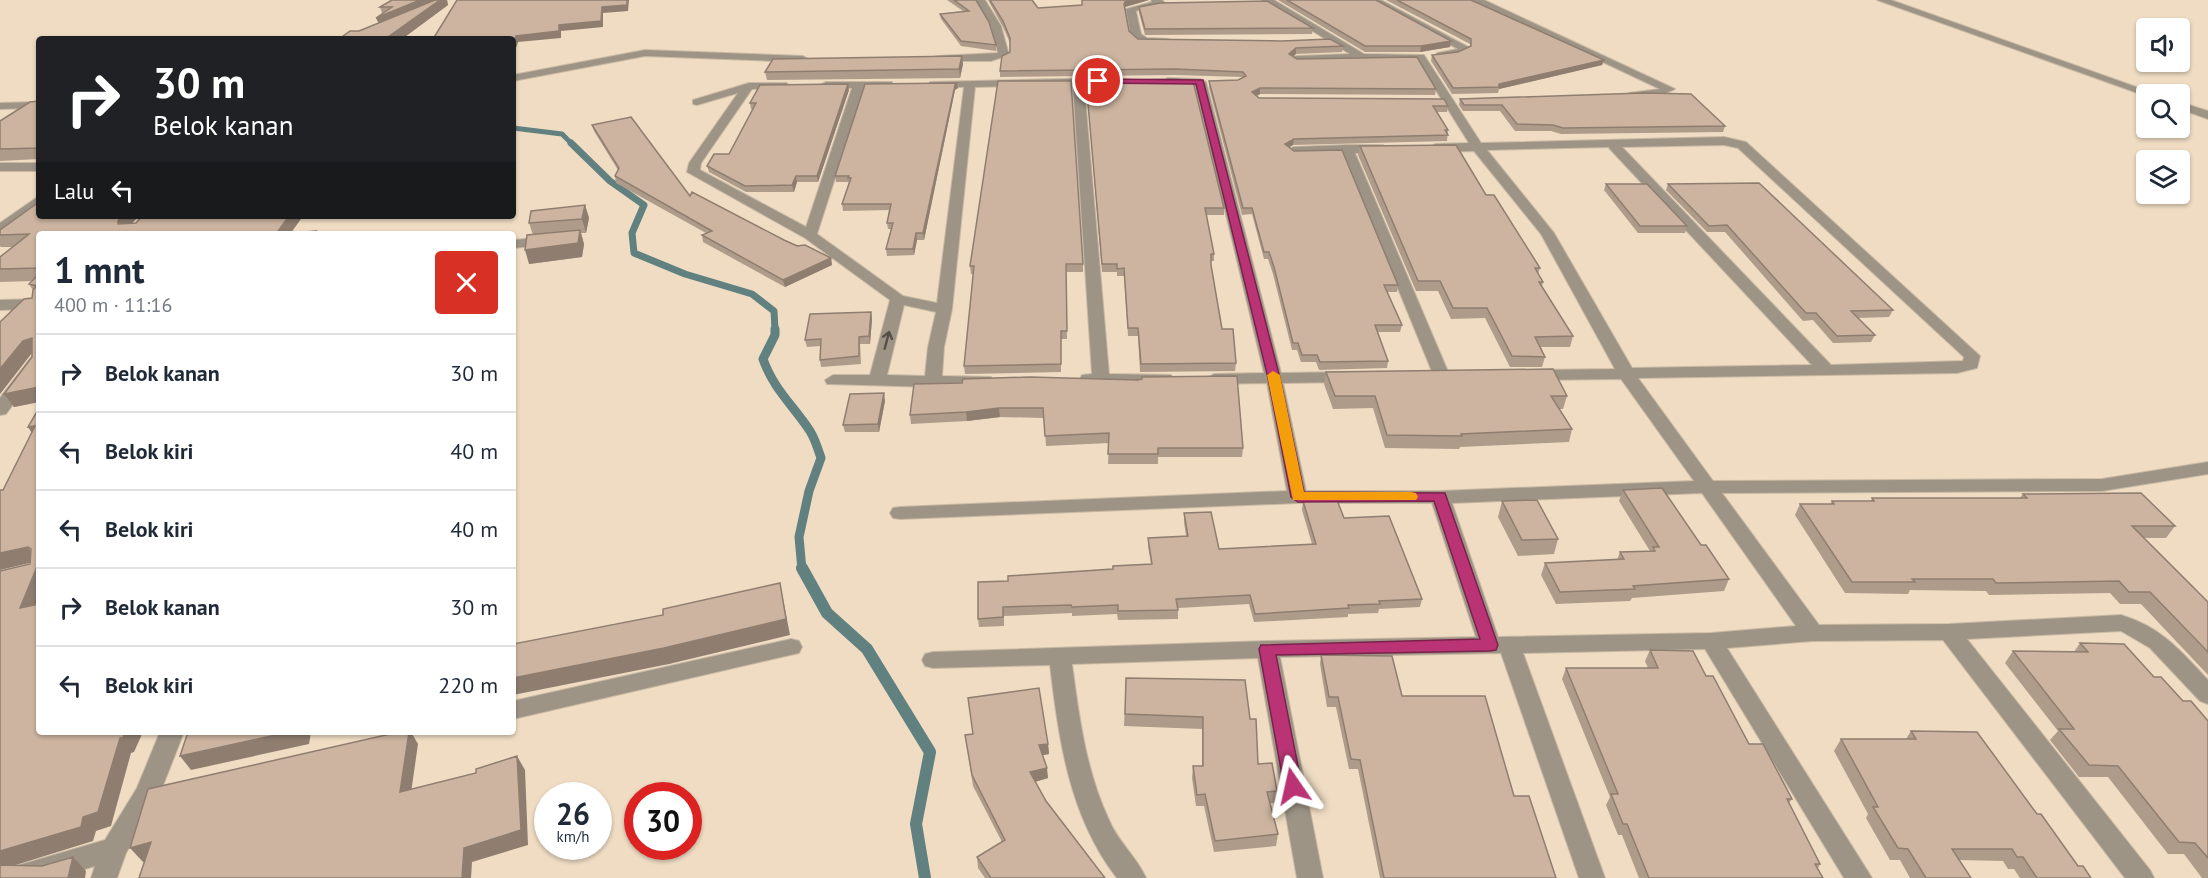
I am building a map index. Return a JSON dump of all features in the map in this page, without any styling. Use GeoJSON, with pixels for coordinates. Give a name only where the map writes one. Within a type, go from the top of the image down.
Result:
{"type":"FeatureCollection","features":[{"type":"Feature","properties":{"kind":"street"},"geometry":{"type":"LineString","coordinates":[[921,59],[991,58],[1004,55],[996,26],[980,0]]}},
{"type":"Feature","properties":{"kind":"street"},"geometry":{"type":"LineString","coordinates":[[1302,72],[1293,54],[1420,57],[1456,53],[1466,48],[1374,0]]}},
{"type":"Feature","properties":{"kind":"street"},"geometry":{"type":"LineString","coordinates":[[1476,0],[1669,89],[1657,93],[1625,95]]}},
{"type":"Feature","properties":{"kind":"street"},"geometry":{"type":"LineString","coordinates":[[1882,0],[2136,89]]}},
{"type":"Feature","properties":{"kind":"street"},"geometry":{"type":"LineString","coordinates":[[1265,1],[1362,57]]}},
{"type":"Feature","properties":{"kind":"street"},"geometry":{"type":"LineString","coordinates":[[1162,2],[1131,9],[1136,36],[1145,41],[1175,41]]}},
{"type":"Feature","properties":{"kind":"street"},"geometry":{"type":"LineString","coordinates":[[1313,40],[1333,39]]}},
{"type":"Feature","properties":{"kind":"street"},"geometry":{"type":"LineString","coordinates":[[516,77],[653,52],[682,56],[816,59]]}},
{"type":"Feature","properties":{"kind":"street"},"geometry":{"type":"LineString","coordinates":[[1420,57],[1445,100],[1478,148],[1546,233],[1627,375],[1813,633]]}},
{"type":"Feature","properties":{"kind":"street"},"geometry":{"type":"LineString","coordinates":[[1154,80],[1205,82],[1274,378],[1298,497]]}},
{"type":"Feature","properties":{"kind":"street"},"geometry":{"type":"LineString","coordinates":[[1078,81],[1101,379]]}},
{"type":"Feature","properties":{"kind":"street"},"geometry":{"type":"LineString","coordinates":[[815,85],[1121,81]]}},
{"type":"Feature","properties":{"kind":"street"},"geometry":{"type":"LineString","coordinates":[[933,382],[936,347],[944,309],[970,83]]}},
{"type":"Feature","properties":{"kind":"street"},"geometry":{"type":"LineString","coordinates":[[697,102],[749,86],[793,85]]}},
{"type":"Feature","properties":{"kind":"street"},"geometry":{"type":"LineString","coordinates":[[810,235],[859,85]]}},
{"type":"Feature","properties":{"kind":"street"},"geometry":{"type":"LineString","coordinates":[[749,86],[695,163],[693,172],[810,235],[898,299],[944,309]]}},
{"type":"Feature","properties":{"kind":"street"},"geometry":{"type":"LineString","coordinates":[[0,106],[36,105]]}},
{"type":"Feature","properties":{"kind":"street"},"geometry":{"type":"LineString","coordinates":[[2190,109],[2208,115]]}},
{"type":"Feature","properties":{"kind":"street"},"geometry":{"type":"LineString","coordinates":[[1419,148],[1724,141],[1742,145],[1972,356],[1971,364],[1957,368],[1522,375]]}},
{"type":"Feature","properties":{"kind":"street"},"geometry":{"type":"LineString","coordinates":[[1613,145],[1825,369]]}},
{"type":"Feature","properties":{"kind":"street"},"geometry":{"type":"LineString","coordinates":[[1347,149],[1441,374]]}},
{"type":"Feature","properties":{"kind":"street"},"geometry":{"type":"LineString","coordinates":[[1293,151],[1395,149]]}},
{"type":"Feature","properties":{"kind":"street"},"geometry":{"type":"LineString","coordinates":[[0,167],[36,167]]}},
{"type":"Feature","properties":{"kind":"street"},"geometry":{"type":"LineString","coordinates":[[0,230],[36,202]]}},
{"type":"Feature","properties":{"kind":"street"},"geometry":{"type":"LineString","coordinates":[[516,244],[559,240]]}},
{"type":"Feature","properties":{"kind":"street"},"geometry":{"type":"LineString","coordinates":[[877,380],[898,299]]}},
{"type":"Feature","properties":{"kind":"street"},"geometry":{"type":"LineString","coordinates":[[0,305],[36,304]]}},
{"type":"Feature","properties":{"kind":"street"},"geometry":{"type":"LineString","coordinates":[[0,410],[36,362]]}},
{"type":"Feature","properties":{"kind":"street"},"geometry":{"type":"LineString","coordinates":[[1065,379],[1369,376]]}},
{"type":"Feature","properties":{"kind":"street"},"geometry":{"type":"LineString","coordinates":[[833,380],[933,382],[998,380]]}},
{"type":"Feature","properties":{"kind":"street"},"geometry":{"type":"LineString","coordinates":[[900,513],[1298,497],[1440,497],[1708,487],[2102,485],[2208,468]]}},
{"type":"Feature","properties":{"kind":"street"},"geometry":{"type":"LineString","coordinates":[[1440,497],[1592,878]]}},
{"type":"Feature","properties":{"kind":"street"},"geometry":{"type":"LineString","coordinates":[[933,660],[1267,649],[1711,641],[1813,633],[1949,632],[2121,622],[2132,625],[2156,640],[2208,695]]}},
{"type":"Feature","properties":{"kind":"street"},"geometry":{"type":"LineString","coordinates":[[1949,632],[2141,878]]}},
{"type":"Feature","properties":{"kind":"street"},"geometry":{"type":"LineString","coordinates":[[1711,641],[1859,878]]}},
{"type":"Feature","properties":{"kind":"street"},"geometry":{"type":"LineString","coordinates":[[516,709],[791,648]]}},
{"type":"Feature","properties":{"kind":"street"},"geometry":{"type":"LineString","coordinates":[[1267,649],[1310,878]]}},
{"type":"Feature","properties":{"kind":"street"},"geometry":{"type":"LineString","coordinates":[[1060,656],[1071,744],[1095,824],[1133,878]]}},
{"type":"Feature","properties":{"kind":"street"},"geometry":{"type":"LineString","coordinates":[[104,878],[114,849],[159,790],[171,735]]}},
{"type":"Feature","properties":{"kind":"street"},"geometry":{"type":"LineString","coordinates":[[16,878],[114,849]]}},
{"type":"Feature","properties":{"kind":"building"},"geometry":{"type":"Polygon","coordinates":[[[392,0],[420,0],[376,18],[392,7],[380,7],[392,0]]]}},
{"type":"Feature","properties":{"kind":"building"},"geometry":{"type":"Polygon","coordinates":[[[440,0],[389,36],[343,36],[350,31],[359,31],[440,0]]]}},
{"type":"Feature","properties":{"kind":"building"},"geometry":{"type":"Polygon","coordinates":[[[457,0],[627,0],[627,5],[602,7],[601,21],[559,25],[559,31],[516,36],[435,36],[457,0]]]}},
{"type":"Feature","properties":{"kind":"building"},"geometry":{"type":"Polygon","coordinates":[[[954,0],[976,0],[989,22],[996,45],[961,41],[940,14],[969,11],[954,0]]]}},
{"type":"Feature","properties":{"kind":"building"},"geometry":{"type":"Polygon","coordinates":[[[990,0],[1032,0],[1038,8],[1082,5],[1082,0],[1132,0],[1124,4],[1129,31],[1138,39],[1282,41],[1330,39],[1343,46],[1296,48],[1289,54],[1297,59],[1417,57],[1436,89],[1260,88],[1252,92],[1259,98],[1444,99],[1448,106],[1433,106],[1448,130],[1445,130],[1448,135],[1294,139],[1285,144],[1294,151],[1342,150],[1398,285],[1384,285],[1402,325],[1375,325],[1388,361],[1320,362],[1317,355],[1302,355],[1298,343],[1293,343],[1269,252],[1264,252],[1252,208],[1243,208],[1209,81],[1238,80],[1246,76],[1243,72],[1175,69],[1000,71],[1002,56],[1010,52],[1010,38],[990,0]]]}},
{"type":"Feature","properties":{"kind":"building"},"geometry":{"type":"Polygon","coordinates":[[[1287,0],[1376,0],[1451,41],[1421,46],[1365,46],[1287,0]]]}},
{"type":"Feature","properties":{"kind":"building"},"geometry":{"type":"Polygon","coordinates":[[[1397,0],[1471,0],[1604,60],[1499,84],[1499,87],[1453,88],[1432,55],[1458,52],[1471,46],[1471,39],[1397,0]]]}},
{"type":"Feature","properties":{"kind":"building"},"geometry":{"type":"Polygon","coordinates":[[[1267,1],[1313,28],[1145,29],[1139,7],[1160,3],[1267,1]]]}},
{"type":"Feature","properties":{"kind":"building"},"geometry":{"type":"Polygon","coordinates":[[[962,56],[959,69],[765,72],[773,59],[962,56]]]}},
{"type":"Feature","properties":{"kind":"building"},"geometry":{"type":"Polygon","coordinates":[[[1175,79],[1193,81],[1224,208],[1205,208],[1214,254],[1211,254],[1211,265],[1222,329],[1233,329],[1236,363],[1141,364],[1138,328],[1128,328],[1124,268],[1117,269],[1117,264],[1102,264],[1086,81],[1175,79]]]}},
{"type":"Feature","properties":{"kind":"building"},"geometry":{"type":"Polygon","coordinates":[[[998,81],[1071,81],[1083,264],[1066,264],[1067,331],[1061,331],[1061,364],[964,366],[974,266],[970,266],[998,81]]]}},
{"type":"Feature","properties":{"kind":"building"},"geometry":{"type":"Polygon","coordinates":[[[957,83],[923,233],[916,233],[913,249],[886,249],[893,223],[887,223],[891,204],[842,204],[851,178],[835,176],[865,84],[957,83]]]}},
{"type":"Feature","properties":{"kind":"building"},"geometry":{"type":"Polygon","coordinates":[[[848,84],[817,176],[796,176],[792,185],[745,186],[707,166],[714,154],[729,154],[756,103],[750,103],[760,85],[848,84]]]}},
{"type":"Feature","properties":{"kind":"building"},"geometry":{"type":"Polygon","coordinates":[[[1643,93],[1691,94],[1725,126],[1563,128],[1553,125],[1517,124],[1502,105],[1464,105],[1460,99],[1643,93]]]}},
{"type":"Feature","properties":{"kind":"building"},"geometry":{"type":"Polygon","coordinates":[[[36,101],[36,148],[0,149],[0,121],[30,102],[36,101]]]}},
{"type":"Feature","properties":{"kind":"building"},"geometry":{"type":"Polygon","coordinates":[[[631,117],[690,196],[692,192],[784,240],[797,246],[805,245],[831,258],[783,280],[702,235],[712,231],[615,176],[619,168],[592,125],[631,117]]]}},
{"type":"Feature","properties":{"kind":"building"},"geometry":{"type":"Polygon","coordinates":[[[1456,145],[1486,195],[1494,195],[1540,268],[1535,268],[1543,282],[1539,282],[1573,336],[1535,337],[1545,357],[1512,356],[1487,308],[1453,308],[1440,281],[1418,281],[1360,146],[1456,145]]]}},
{"type":"Feature","properties":{"kind":"building"},"geometry":{"type":"Polygon","coordinates":[[[1759,183],[1893,310],[1851,311],[1875,335],[1837,336],[1816,313],[1806,313],[1727,225],[1709,226],[1668,184],[1759,183]]]}},
{"type":"Feature","properties":{"kind":"building"},"geometry":{"type":"Polygon","coordinates":[[[1606,184],[1647,184],[1687,226],[1640,226],[1606,184]]]}},
{"type":"Feature","properties":{"kind":"building"},"geometry":{"type":"Polygon","coordinates":[[[36,204],[36,219],[120,219],[118,224],[136,223],[139,219],[287,219],[278,231],[36,231],[36,268],[0,269],[0,257],[29,234],[0,235],[0,230],[36,204]]]}},
{"type":"Feature","properties":{"kind":"building"},"geometry":{"type":"Polygon","coordinates":[[[585,205],[582,219],[529,223],[531,211],[585,205]]]}},
{"type":"Feature","properties":{"kind":"building"},"geometry":{"type":"Polygon","coordinates":[[[580,230],[578,243],[525,250],[527,235],[580,230]]]}},
{"type":"Feature","properties":{"kind":"building"},"geometry":{"type":"Polygon","coordinates":[[[36,277],[36,286],[29,284],[36,277]]]}},
{"type":"Feature","properties":{"kind":"building"},"geometry":{"type":"Polygon","coordinates":[[[36,287],[36,388],[4,394],[32,357],[32,338],[23,341],[0,369],[0,322],[24,299],[32,298],[36,287]]]}},
{"type":"Feature","properties":{"kind":"building"},"geometry":{"type":"Polygon","coordinates":[[[871,312],[869,336],[859,337],[859,356],[820,360],[821,339],[805,340],[810,314],[871,312]]]}},
{"type":"Feature","properties":{"kind":"building"},"geometry":{"type":"Polygon","coordinates":[[[1553,369],[1567,396],[1551,396],[1572,429],[1461,434],[1462,436],[1387,435],[1375,396],[1335,396],[1326,372],[1553,369]]]}},
{"type":"Feature","properties":{"kind":"building"},"geometry":{"type":"Polygon","coordinates":[[[1237,376],[1243,448],[1158,448],[1158,454],[1108,454],[1109,433],[1045,436],[1043,408],[999,408],[910,415],[914,384],[962,383],[963,379],[1030,377],[1138,380],[1142,377],[1237,376]]]}},
{"type":"Feature","properties":{"kind":"building"},"geometry":{"type":"Polygon","coordinates":[[[884,393],[878,424],[843,425],[850,394],[884,393]]]}},
{"type":"Feature","properties":{"kind":"building"},"geometry":{"type":"Polygon","coordinates":[[[36,413],[36,569],[20,608],[36,605],[36,735],[124,735],[120,738],[98,812],[83,817],[81,827],[0,851],[0,571],[30,564],[31,549],[28,547],[0,553],[0,490],[3,490],[35,426],[28,427],[36,413]]]}},
{"type":"Feature","properties":{"kind":"building"},"geometry":{"type":"Polygon","coordinates":[[[1662,488],[1701,545],[1706,545],[1729,579],[1633,586],[1635,589],[1560,592],[1545,563],[1624,559],[1620,552],[1655,551],[1653,547],[1659,547],[1623,490],[1662,488]]]}},
{"type":"Feature","properties":{"kind":"building"},"geometry":{"type":"Polygon","coordinates":[[[2141,493],[2175,526],[2132,526],[2208,602],[2208,652],[2150,592],[2129,592],[2119,581],[1996,583],[1993,579],[1912,579],[1915,582],[1852,582],[1800,504],[1874,501],[1872,498],[2027,498],[2023,494],[2141,493]]]}},
{"type":"Feature","properties":{"kind":"building"},"geometry":{"type":"Polygon","coordinates":[[[1337,500],[1344,518],[1389,516],[1422,599],[1379,601],[1380,604],[1348,605],[1349,608],[1255,614],[1250,595],[1176,599],[1178,610],[1118,611],[1118,605],[1003,607],[1003,617],[978,619],[978,582],[1008,581],[1008,576],[1152,564],[1148,538],[1188,536],[1184,513],[1211,512],[1219,549],[1316,544],[1303,501],[1337,500]]]}},
{"type":"Feature","properties":{"kind":"building"},"geometry":{"type":"Polygon","coordinates":[[[1537,500],[1558,539],[1522,540],[1502,501],[1537,500]]]}},
{"type":"Feature","properties":{"kind":"building"},"geometry":{"type":"Polygon","coordinates":[[[780,583],[786,619],[664,648],[516,677],[516,643],[663,615],[663,609],[780,583]]]}},
{"type":"Feature","properties":{"kind":"building"},"geometry":{"type":"Polygon","coordinates":[[[2080,643],[2124,644],[2154,677],[2161,677],[2183,701],[2191,701],[2208,721],[2208,858],[2195,843],[2179,842],[2118,766],[2089,765],[2059,729],[2074,729],[2013,651],[2088,652],[2080,643]]]}},
{"type":"Feature","properties":{"kind":"building"},"geometry":{"type":"Polygon","coordinates":[[[1650,650],[1693,651],[1706,676],[1713,676],[1749,744],[1763,744],[1792,799],[1787,799],[1820,864],[1815,864],[1823,878],[1649,878],[1627,824],[1623,824],[1611,794],[1618,794],[1566,668],[1658,668],[1650,650]]]}},
{"type":"Feature","properties":{"kind":"building"},"geometry":{"type":"Polygon","coordinates":[[[1321,655],[1392,656],[1402,696],[1485,696],[1514,796],[1529,796],[1556,878],[1384,878],[1360,760],[1351,759],[1338,697],[1329,697],[1321,655]]]}},
{"type":"Feature","properties":{"kind":"building"},"geometry":{"type":"Polygon","coordinates":[[[1126,678],[1245,680],[1250,719],[1256,719],[1258,764],[1272,763],[1277,791],[1267,792],[1278,834],[1215,841],[1205,794],[1197,795],[1193,766],[1203,766],[1203,717],[1125,714],[1126,678]]]}},
{"type":"Feature","properties":{"kind":"building"},"geometry":{"type":"Polygon","coordinates":[[[1039,688],[1048,744],[1039,745],[1047,768],[1030,772],[1046,801],[1105,878],[991,878],[977,857],[1005,840],[972,775],[965,735],[973,734],[968,698],[1039,688]]]}},
{"type":"Feature","properties":{"kind":"building"},"geometry":{"type":"Polygon","coordinates":[[[1911,731],[1977,732],[2037,814],[2041,814],[2078,866],[2083,866],[2091,878],[2037,878],[2023,857],[2017,857],[2012,849],[1952,849],[1971,878],[1926,878],[1908,849],[1898,848],[1873,807],[1878,807],[1841,739],[1916,739],[1911,731]]]}},
{"type":"Feature","properties":{"kind":"building"},"geometry":{"type":"Polygon","coordinates":[[[187,735],[275,735],[180,756],[187,735]]]}},
{"type":"Feature","properties":{"kind":"building"},"geometry":{"type":"Polygon","coordinates":[[[386,735],[409,735],[400,792],[476,773],[476,769],[517,756],[521,830],[464,848],[462,878],[139,878],[151,842],[130,848],[148,789],[386,735]]]}},
{"type":"Feature","properties":{"kind":"building"},"geometry":{"type":"Polygon","coordinates":[[[73,857],[68,878],[0,878],[0,865],[42,866],[73,857]]]}},
{"type":"Feature","properties":{"kind":"waterway"},"geometry":{"type":"LineString","coordinates":[[516,128],[562,134],[571,143]]}},
{"type":"Feature","properties":{"kind":"waterway"},"geometry":{"type":"LineString","coordinates":[[571,143],[610,181],[644,205],[632,233],[634,253],[685,274],[752,294],[774,311],[775,330]]}},
{"type":"Feature","properties":{"kind":"waterway"},"geometry":{"type":"LineString","coordinates":[[775,330],[775,335],[763,359],[778,389],[810,431],[821,458],[809,491],[799,537],[802,570]]}},
{"type":"Feature","properties":{"kind":"waterway"},"geometry":{"type":"LineString","coordinates":[[802,568],[827,613],[867,649],[930,752],[916,824],[925,878]]}},
{"type":"Feature","properties":{"kind":"slow traffic"},"geometry":{"type":"LineString","coordinates":[[1273,375],[1298,497],[1411,497]]}},
{"type":"Feature","properties":{"kind":"route"},"geometry":{"type":"LineString","coordinates":[[1098,81],[1200,82],[1274,378],[1298,497],[1440,497],[1490,645],[1267,649],[1293,786]]}}]}
